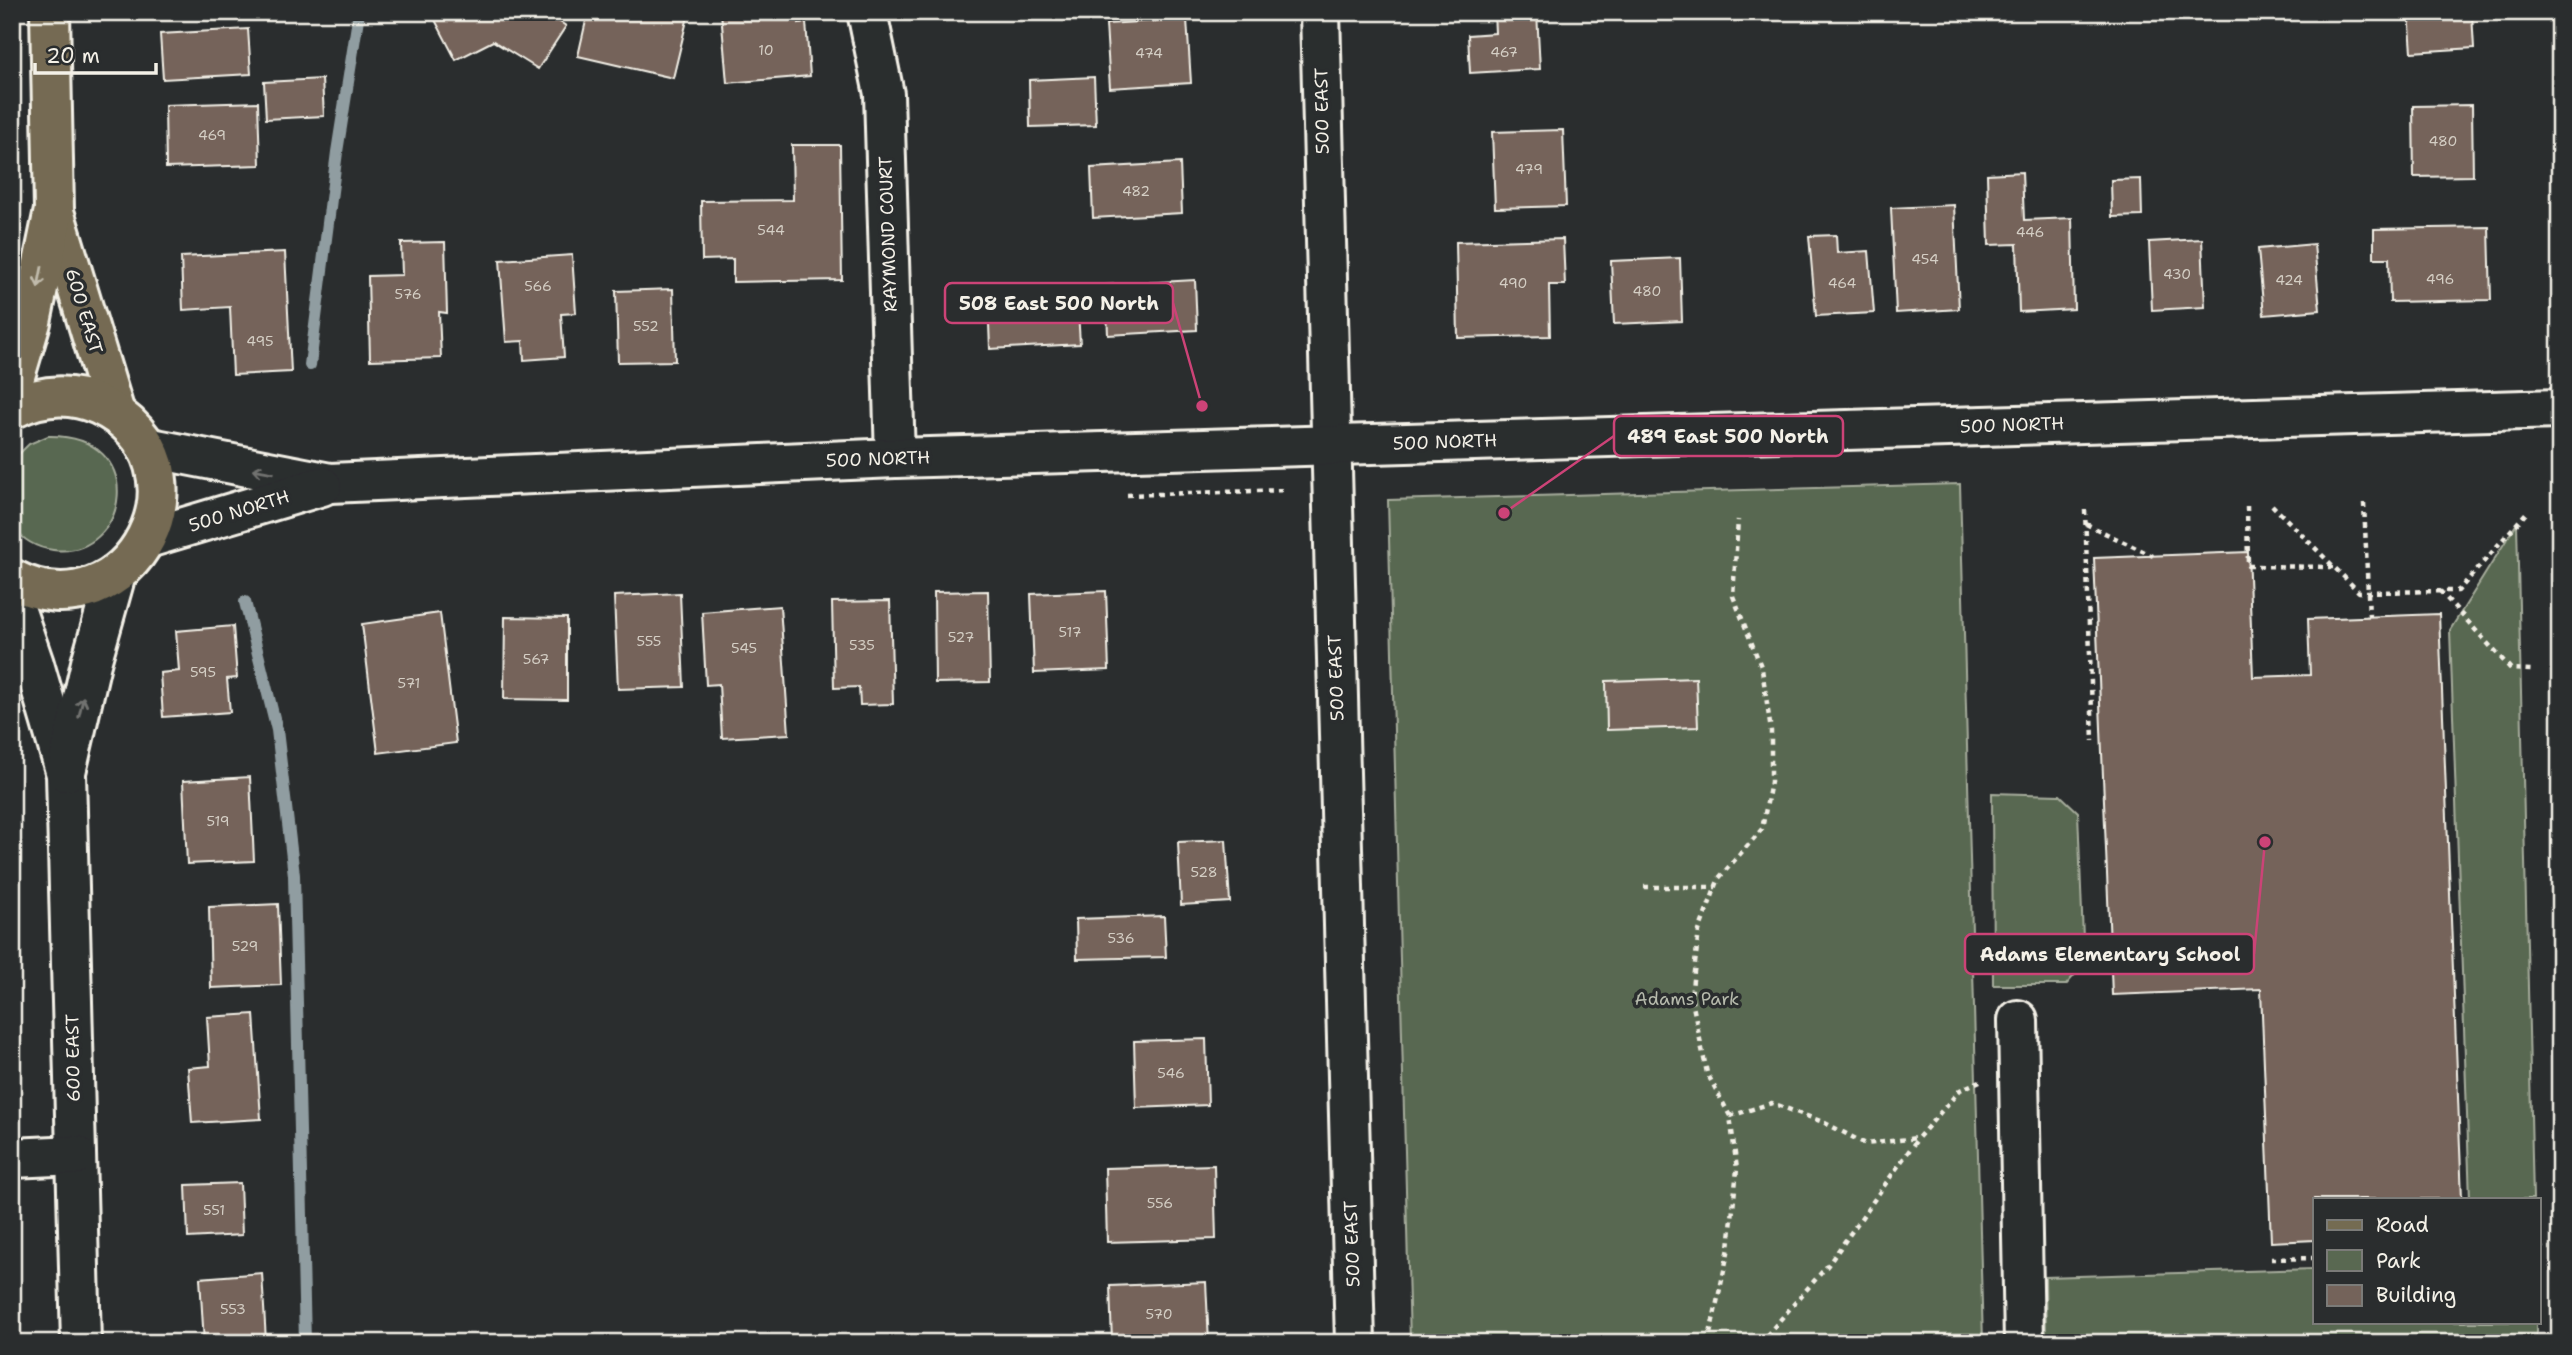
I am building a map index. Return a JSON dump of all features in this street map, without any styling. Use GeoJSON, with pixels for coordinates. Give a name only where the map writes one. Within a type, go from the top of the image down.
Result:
{"type":"FeatureCollection","features":[{"type":"Feature","properties":{"kind":"main road","name":"600 EAST"},"geometry":{"type":"LineString","coordinates":[[12,386],[31,322],[54,210],[50,12]]}},
{"type":"Feature","properties":{"kind":"main road","name":"600 EAST"},"geometry":{"type":"LineString","coordinates":[[54,210],[115,413]]}},
{"type":"Feature","properties":{"kind":"main road"},"geometry":{"type":"LineString","coordinates":[[12,409],[48,396],[82,397],[115,413],[133,428],[146,447],[155,468],[158,503],[148,538],[134,558],[116,574],[86,588],[48,592],[25,586],[12,579]]}},
{"type":"Feature","properties":{"kind":"street","name":"RAYMOND COURT"},"geometry":{"type":"LineString","coordinates":[[867,12],[884,94],[895,458]]}},
{"type":"Feature","properties":{"kind":"street","name":"500 EAST"},"geometry":{"type":"LineString","coordinates":[[1320,12],[1355,1343]]}},
{"type":"Feature","properties":{"kind":"street","name":"500 NORTH"},"geometry":{"type":"LineString","coordinates":[[148,538],[330,484],[895,458],[2560,409]]}},
{"type":"Feature","properties":{"kind":"street","name":"500 NORTH"},"geometry":{"type":"LineString","coordinates":[[146,447],[330,484]]}},
{"type":"Feature","properties":{"kind":"street","name":"600 EAST"},"geometry":{"type":"LineString","coordinates":[[81,1343],[66,774],[91,663],[116,574]]}},
{"type":"Feature","properties":{"kind":"street","name":"600 EAST"},"geometry":{"type":"LineString","coordinates":[[12,600],[66,774]]}},
{"type":"Feature","properties":{"kind":"street"},"geometry":{"type":"LineString","coordinates":[[2018,1020],[2024,1343]]}},
{"type":"Feature","properties":{"kind":"street"},"geometry":{"type":"LineString","coordinates":[[12,1158],[76,1155]]}},
{"type":"Feature","properties":{"kind":"path"},"geometry":{"type":"LineString","coordinates":[[2364,503],[2369,617]]}},
{"type":"Feature","properties":{"kind":"path"},"geometry":{"type":"LineString","coordinates":[[2272,505],[2360,592],[2458,591],[2527,512]]}},
{"type":"Feature","properties":{"kind":"path"},"geometry":{"type":"LineString","coordinates":[[2247,506],[2248,566],[2334,567]]}},
{"type":"Feature","properties":{"kind":"path"},"geometry":{"type":"LineString","coordinates":[[2085,510],[2094,741]]}},
{"type":"Feature","properties":{"kind":"path"},"geometry":{"type":"LineString","coordinates":[[1708,1343],[1730,1248],[1737,1169],[1730,1116],[1707,1073],[1691,996],[1699,930],[1719,878],[1762,829],[1772,782],[1771,731],[1762,668],[1733,596],[1738,520]]}},
{"type":"Feature","properties":{"kind":"path"},"geometry":{"type":"LineString","coordinates":[[2086,524],[2153,556]]}},
{"type":"Feature","properties":{"kind":"path"},"geometry":{"type":"LineString","coordinates":[[2440,591],[2511,669],[2532,670]]}},
{"type":"Feature","properties":{"kind":"path"},"geometry":{"type":"LineString","coordinates":[[1644,887],[1716,887]]}},
{"type":"Feature","properties":{"kind":"path"},"geometry":{"type":"LineString","coordinates":[[1760,1343],[1828,1265],[1918,1138],[1960,1090],[2019,1064]]}},
{"type":"Feature","properties":{"kind":"path"},"geometry":{"type":"LineString","coordinates":[[1730,1116],[1772,1104],[1822,1122],[1867,1144],[1918,1138]]}},
{"type":"Feature","properties":{"kind":"path"},"geometry":{"type":"LineString","coordinates":[[2540,1248],[2550,1248]]}},
{"type":"Feature","properties":{"kind":"path"},"geometry":{"type":"LineString","coordinates":[[2271,1259],[2313,1258]]}},
{"type":"Feature","properties":{"kind":"green space"},"geometry":{"type":"Polygon","coordinates":[[[48,436],[81,441],[103,454],[115,474],[118,496],[112,518],[99,536],[79,548],[53,550],[41,547],[25,539],[12,526],[12,461],[29,444],[48,436]]]}},
{"type":"Feature","properties":{"kind":"green space","name":"Adams Park"},"geometry":{"type":"Polygon","coordinates":[[[1960,484],[1983,1343],[1410,1343],[1388,500],[1960,484]]]}},
{"type":"Feature","properties":{"kind":"green space"},"geometry":{"type":"Polygon","coordinates":[[[2517,523],[2533,1198],[2470,1198],[2450,630],[2517,523]]]}},
{"type":"Feature","properties":{"kind":"green space"},"geometry":{"type":"Polygon","coordinates":[[[1992,793],[2060,795],[2078,812],[2084,964],[2066,985],[1993,985],[1992,793]]]}},
{"type":"Feature","properties":{"kind":"green space"},"geometry":{"type":"Polygon","coordinates":[[[2313,1269],[2313,1324],[2536,1324],[2536,1343],[2046,1343],[2045,1277],[2313,1269]]]}},
{"type":"Feature","properties":{"kind":"building"},"geometry":{"type":"Polygon","coordinates":[[[441,12],[545,12],[566,26],[538,69],[493,41],[456,60],[433,16],[441,12]]]}},
{"type":"Feature","properties":{"kind":"building"},"geometry":{"type":"Polygon","coordinates":[[[588,12],[689,12],[673,78],[578,56],[588,12]]]}},
{"type":"Feature","properties":{"kind":"building"},"geometry":{"type":"Polygon","coordinates":[[[721,12],[798,12],[799,23],[806,22],[810,76],[727,83],[721,12]]]}},
{"type":"Feature","properties":{"kind":"building"},"geometry":{"type":"Polygon","coordinates":[[[1494,12],[1537,12],[1540,69],[1470,73],[1468,35],[1495,33],[1494,12]]]}},
{"type":"Feature","properties":{"kind":"building"},"geometry":{"type":"Polygon","coordinates":[[[2409,12],[2472,14],[2474,48],[2412,52],[2409,12]]]}},
{"type":"Feature","properties":{"kind":"building"},"geometry":{"type":"Polygon","coordinates":[[[1187,19],[1191,83],[1110,88],[1106,24],[1187,19]]]}},
{"type":"Feature","properties":{"kind":"building"},"geometry":{"type":"Polygon","coordinates":[[[248,29],[251,74],[163,79],[160,34],[248,29]]]}},
{"type":"Feature","properties":{"kind":"building"},"geometry":{"type":"Polygon","coordinates":[[[1094,77],[1096,125],[1030,127],[1029,80],[1094,77]]]}},
{"type":"Feature","properties":{"kind":"building"},"geometry":{"type":"Polygon","coordinates":[[[322,79],[324,116],[266,119],[264,82],[322,79]]]}},
{"type":"Feature","properties":{"kind":"building"},"geometry":{"type":"Polygon","coordinates":[[[258,102],[260,165],[166,168],[165,105],[258,102]]]}},
{"type":"Feature","properties":{"kind":"building"},"geometry":{"type":"Polygon","coordinates":[[[2472,105],[2473,176],[2414,177],[2413,106],[2472,105]]]}},
{"type":"Feature","properties":{"kind":"building"},"geometry":{"type":"Polygon","coordinates":[[[1563,130],[1566,206],[1495,208],[1492,132],[1563,130]]]}},
{"type":"Feature","properties":{"kind":"building"},"geometry":{"type":"Polygon","coordinates":[[[792,145],[840,145],[842,280],[733,282],[733,259],[702,260],[701,201],[793,200],[792,145]]]}},
{"type":"Feature","properties":{"kind":"building"},"geometry":{"type":"Polygon","coordinates":[[[1180,163],[1182,213],[1093,218],[1091,168],[1180,163]]]}},
{"type":"Feature","properties":{"kind":"building"},"geometry":{"type":"Polygon","coordinates":[[[2022,172],[2024,220],[2072,218],[2074,309],[2019,312],[2017,244],[1989,245],[1987,174],[2022,172]]]}},
{"type":"Feature","properties":{"kind":"building"},"geometry":{"type":"Polygon","coordinates":[[[2141,179],[2142,216],[2112,217],[2111,180],[2141,179]]]}},
{"type":"Feature","properties":{"kind":"building"},"geometry":{"type":"Polygon","coordinates":[[[1954,205],[1959,309],[1896,313],[1891,208],[1954,205]]]}},
{"type":"Feature","properties":{"kind":"building"},"geometry":{"type":"Polygon","coordinates":[[[2489,227],[2491,300],[2390,302],[2389,258],[2374,258],[2374,229],[2489,227]]]}},
{"type":"Feature","properties":{"kind":"building"},"geometry":{"type":"Polygon","coordinates":[[[1836,235],[1837,253],[1869,251],[1874,313],[1816,316],[1809,236],[1836,235]]]}},
{"type":"Feature","properties":{"kind":"building"},"geometry":{"type":"Polygon","coordinates":[[[1563,239],[1565,285],[1549,285],[1550,336],[1458,338],[1456,242],[1563,239]]]}},
{"type":"Feature","properties":{"kind":"building"},"geometry":{"type":"Polygon","coordinates":[[[2202,239],[2205,307],[2152,310],[2149,242],[2202,239]]]}},
{"type":"Feature","properties":{"kind":"building"},"geometry":{"type":"Polygon","coordinates":[[[445,242],[447,313],[439,312],[441,358],[370,360],[368,276],[402,275],[401,243],[445,242]]]}},
{"type":"Feature","properties":{"kind":"building"},"geometry":{"type":"Polygon","coordinates":[[[2314,244],[2320,310],[2264,315],[2258,249],[2314,244]]]}},
{"type":"Feature","properties":{"kind":"building"},"geometry":{"type":"Polygon","coordinates":[[[285,252],[291,372],[233,375],[230,307],[183,310],[181,257],[285,252]]]}},
{"type":"Feature","properties":{"kind":"building"},"geometry":{"type":"Polygon","coordinates":[[[572,255],[576,313],[561,314],[564,357],[524,360],[523,341],[506,342],[500,260],[572,255]]]}},
{"type":"Feature","properties":{"kind":"building"},"geometry":{"type":"Polygon","coordinates":[[[1680,258],[1682,321],[1614,324],[1611,261],[1680,258]]]}},
{"type":"Feature","properties":{"kind":"building"},"geometry":{"type":"Polygon","coordinates":[[[1195,280],[1197,330],[1108,335],[1106,285],[1195,280]]]}},
{"type":"Feature","properties":{"kind":"building"},"geometry":{"type":"Polygon","coordinates":[[[673,289],[675,361],[618,362],[616,291],[673,289]]]}},
{"type":"Feature","properties":{"kind":"building"},"geometry":{"type":"Polygon","coordinates":[[[1077,294],[1080,344],[990,349],[988,299],[1077,294]]]}},
{"type":"Feature","properties":{"kind":"building"},"geometry":{"type":"Polygon","coordinates":[[[2248,552],[2253,677],[2310,675],[2308,619],[2439,614],[2462,1198],[2313,1198],[2313,1240],[2271,1242],[2261,989],[2112,995],[2094,558],[2248,552]]]}},
{"type":"Feature","properties":{"kind":"building"},"geometry":{"type":"Polygon","coordinates":[[[988,591],[990,682],[935,683],[934,592],[988,591]]]}},
{"type":"Feature","properties":{"kind":"building"},"geometry":{"type":"Polygon","coordinates":[[[1106,591],[1109,670],[1034,673],[1031,594],[1106,591]]]}},
{"type":"Feature","properties":{"kind":"building"},"geometry":{"type":"Polygon","coordinates":[[[680,593],[684,687],[618,689],[614,596],[680,593]]]}},
{"type":"Feature","properties":{"kind":"building"},"geometry":{"type":"Polygon","coordinates":[[[890,601],[893,704],[860,705],[859,687],[834,688],[832,602],[890,601]]]}},
{"type":"Feature","properties":{"kind":"building"},"geometry":{"type":"Polygon","coordinates":[[[780,606],[789,734],[722,738],[719,684],[706,685],[702,612],[780,606]]]}},
{"type":"Feature","properties":{"kind":"building"},"geometry":{"type":"Polygon","coordinates":[[[440,613],[456,743],[378,753],[362,624],[440,613]]]}},
{"type":"Feature","properties":{"kind":"building"},"geometry":{"type":"Polygon","coordinates":[[[505,617],[567,618],[567,700],[504,699],[505,617]]]}},
{"type":"Feature","properties":{"kind":"building"},"geometry":{"type":"Polygon","coordinates":[[[233,626],[237,678],[227,679],[230,712],[163,717],[160,673],[179,671],[176,631],[233,626]]]}},
{"type":"Feature","properties":{"kind":"building"},"geometry":{"type":"Polygon","coordinates":[[[1696,678],[1698,727],[1607,730],[1606,681],[1696,678]]]}},
{"type":"Feature","properties":{"kind":"building"},"geometry":{"type":"Polygon","coordinates":[[[250,777],[254,861],[187,864],[183,781],[250,777]]]}},
{"type":"Feature","properties":{"kind":"building"},"geometry":{"type":"Polygon","coordinates":[[[1226,840],[1230,902],[1181,905],[1178,842],[1226,840]]]}},
{"type":"Feature","properties":{"kind":"building"},"geometry":{"type":"Polygon","coordinates":[[[278,904],[281,985],[211,988],[209,907],[278,904]]]}},
{"type":"Feature","properties":{"kind":"building"},"geometry":{"type":"Polygon","coordinates":[[[1164,916],[1166,957],[1077,959],[1076,919],[1164,916]]]}},
{"type":"Feature","properties":{"kind":"building"},"geometry":{"type":"Polygon","coordinates":[[[254,1014],[261,1119],[192,1123],[188,1068],[210,1066],[207,1017],[254,1014]]]}},
{"type":"Feature","properties":{"kind":"building"},"geometry":{"type":"Polygon","coordinates":[[[1206,1039],[1208,1105],[1136,1108],[1134,1041],[1206,1039]]]}},
{"type":"Feature","properties":{"kind":"building"},"geometry":{"type":"Polygon","coordinates":[[[1214,1165],[1216,1239],[1107,1242],[1105,1168],[1214,1165]]]}},
{"type":"Feature","properties":{"kind":"building"},"geometry":{"type":"Polygon","coordinates":[[[240,1183],[242,1235],[188,1238],[186,1185],[240,1183]]]}},
{"type":"Feature","properties":{"kind":"building"},"geometry":{"type":"Polygon","coordinates":[[[262,1273],[266,1341],[204,1343],[200,1278],[262,1273]]]}},
{"type":"Feature","properties":{"kind":"building"},"geometry":{"type":"Polygon","coordinates":[[[1206,1282],[1209,1343],[1112,1343],[1110,1286],[1206,1282]]]}},
{"type":"Feature","properties":{"kind":"waterway"},"geometry":{"type":"LineString","coordinates":[[310,365],[337,152],[359,12]]}},
{"type":"Feature","properties":{"kind":"waterway"},"geometry":{"type":"LineString","coordinates":[[245,602],[277,730],[294,875],[305,1343]]}},
{"type":"Feature","properties":{"kind":"place","name":"508 East 500 North"},"geometry":{"type":"Point","coordinates":[1202,406]}},
{"type":"Feature","properties":{"kind":"place","name":"489 East 500 North"},"geometry":{"type":"Point","coordinates":[1504,513]}},
{"type":"Feature","properties":{"kind":"place","name":"Adams Elementary School"},"geometry":{"type":"Point","coordinates":[2265,842]}}]}
